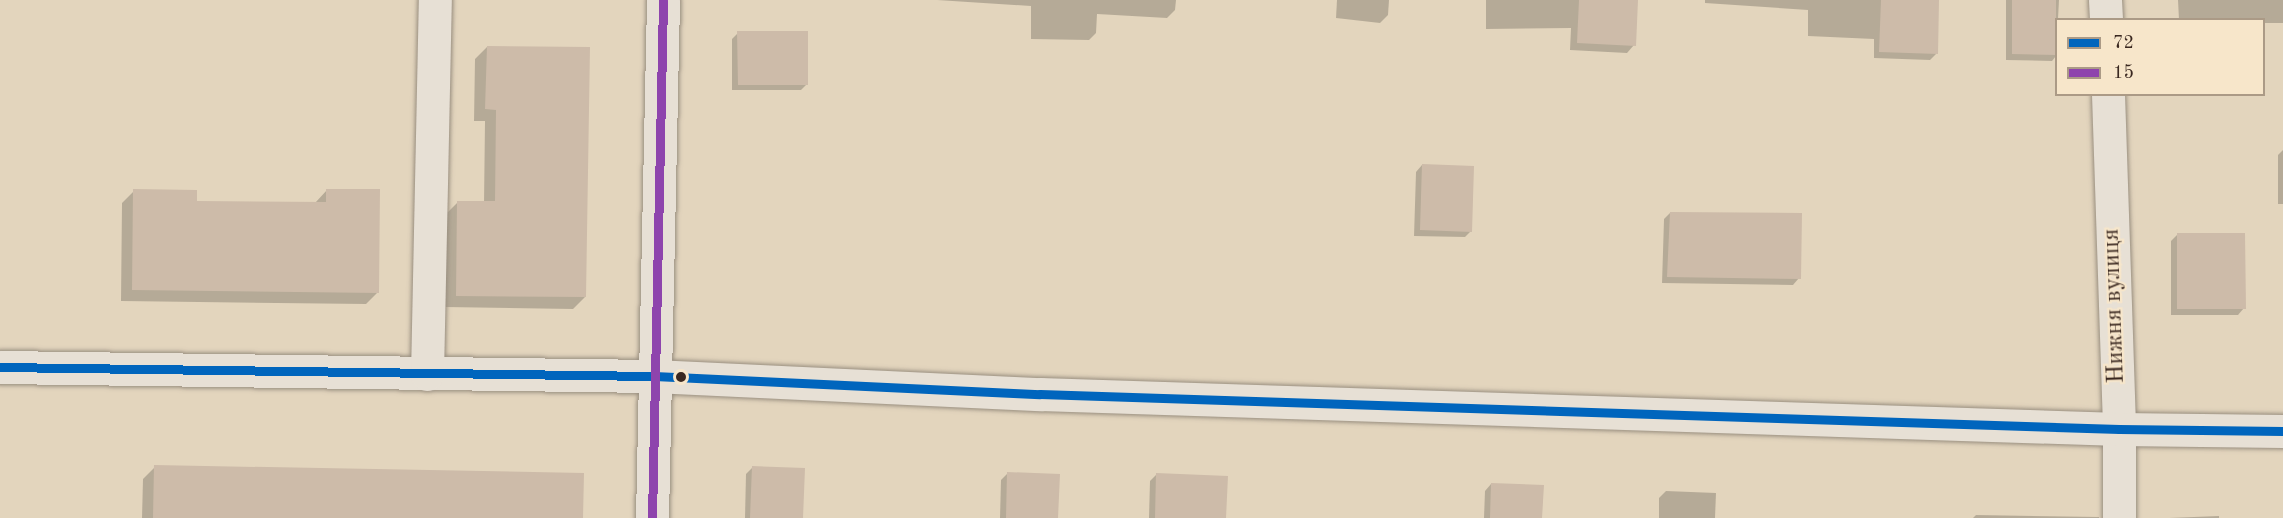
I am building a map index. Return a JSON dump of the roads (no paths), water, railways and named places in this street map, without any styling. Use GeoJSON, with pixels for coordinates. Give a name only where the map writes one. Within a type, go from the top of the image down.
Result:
{"type":"FeatureCollection","features":[{"type":"Feature","properties":{"kind":"street"},"geometry":{"type":"LineString","coordinates":[[427,374],[435,0]]}},
{"type":"Feature","properties":{"kind":"street"},"geometry":{"type":"LineString","coordinates":[[652,518],[663,0]]}},
{"type":"Feature","properties":{"kind":"street"},"geometry":{"type":"LineString","coordinates":[[2105,0],[2106,18]]}},
{"type":"Feature","properties":{"kind":"street","name":"Нижня вулиця"},"geometry":{"type":"LineString","coordinates":[[2108,96],[2119,429],[2119,518]]}},
{"type":"Feature","properties":{"kind":"street"},"geometry":{"type":"LineString","coordinates":[[0,367],[654,376],[1040,394],[2119,429],[2283,431]]}}]}
